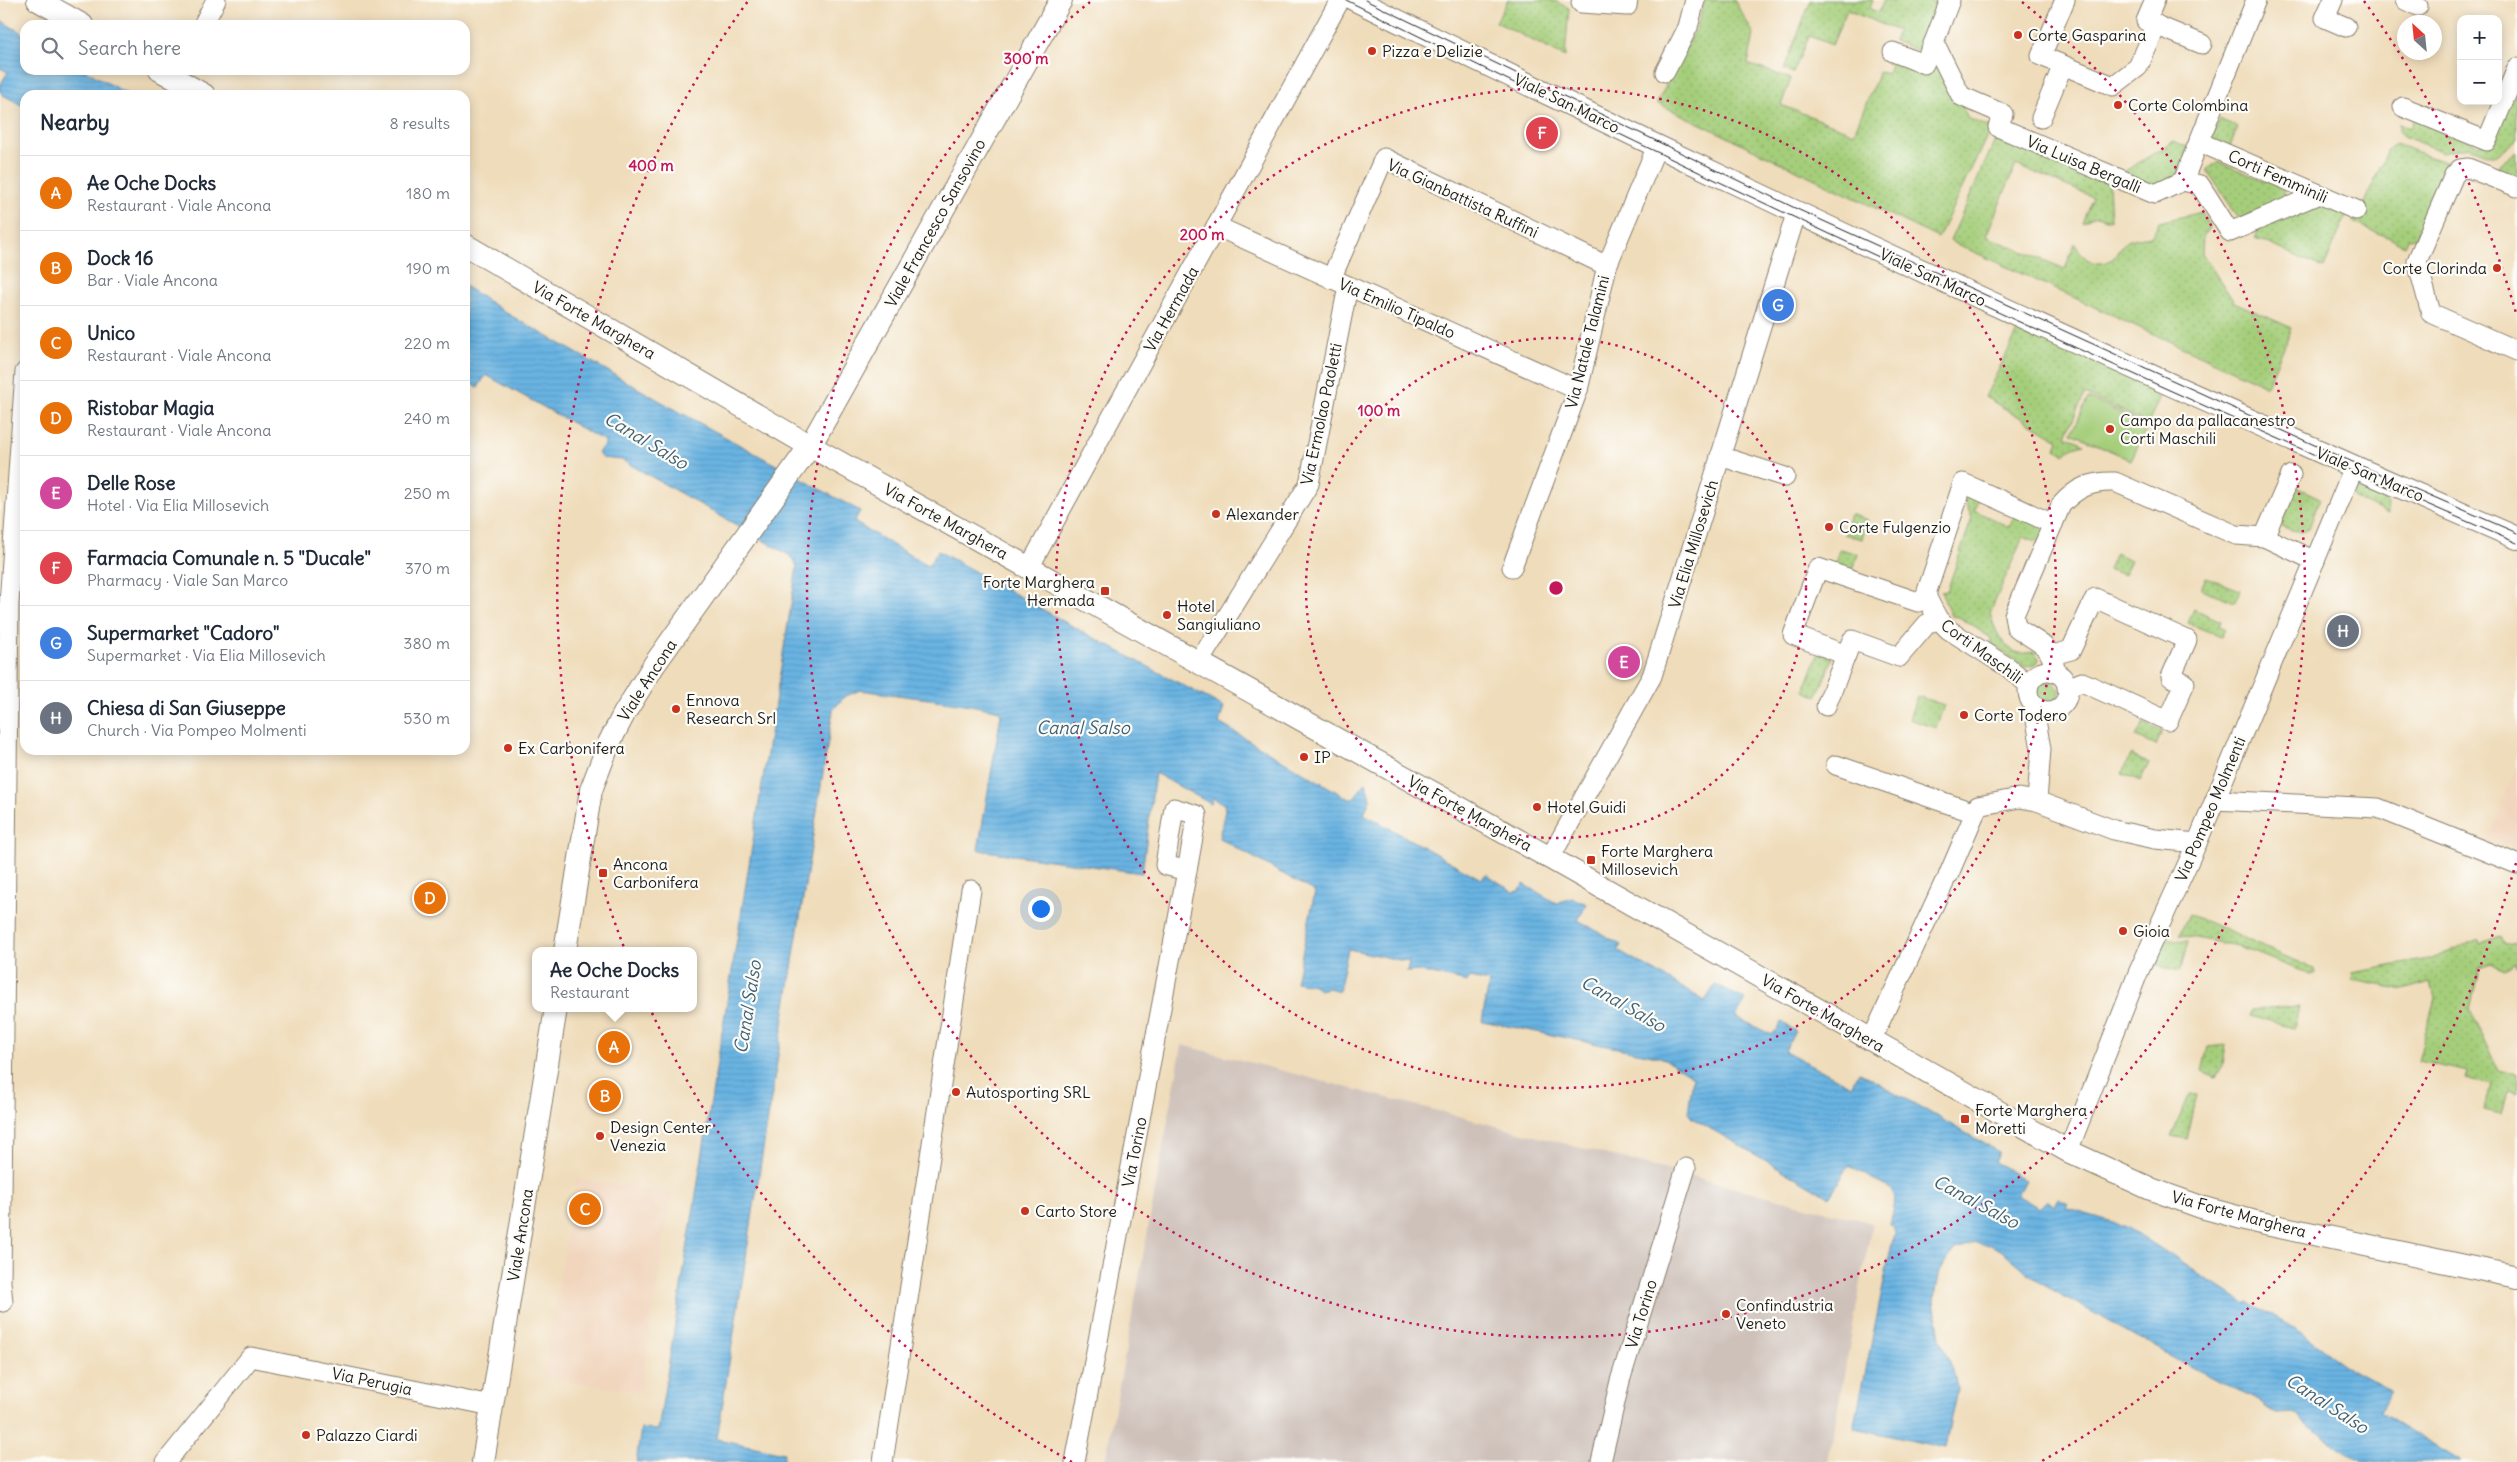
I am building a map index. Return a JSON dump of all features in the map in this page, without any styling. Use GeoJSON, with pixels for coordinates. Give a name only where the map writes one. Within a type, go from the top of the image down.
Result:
{"type":"FeatureCollection","features":[{"type":"Feature","properties":{"kind":"street"},"geometry":{"type":"LineString","coordinates":[[40,0],[74,20]]}},
{"type":"Feature","properties":{"kind":"street"},"geometry":{"type":"LineString","coordinates":[[206,20],[216,0]]}},
{"type":"Feature","properties":{"kind":"street","name":"Viale Francesco Sansovino"},"geometry":{"type":"LineString","coordinates":[[805,453],[1061,0]]}},
{"type":"Feature","properties":{"kind":"street","name":"Via Hermada"},"geometry":{"type":"LineString","coordinates":[[1030,566],[1340,0]]}},
{"type":"Feature","properties":{"kind":"street","name":"Viale San Marco"},"geometry":{"type":"LineString","coordinates":[[1355,0],[1796,214],[2354,467],[2517,538]]}},
{"type":"Feature","properties":{"kind":"street"},"geometry":{"type":"LineString","coordinates":[[1583,0],[1581,3],[1627,6],[1628,0]]}},
{"type":"Feature","properties":{"kind":"street"},"geometry":{"type":"LineString","coordinates":[[1665,72],[1688,27],[1695,0]]}},
{"type":"Feature","properties":{"kind":"street"},"geometry":{"type":"LineString","coordinates":[[1893,52],[1924,64],[1950,0]]}},
{"type":"Feature","properties":{"kind":"street"},"geometry":{"type":"LineString","coordinates":[[2065,0],[2041,56],[2113,86],[2138,67],[2152,23],[2155,0]]}},
{"type":"Feature","properties":{"kind":"street"},"geometry":{"type":"LineString","coordinates":[[2256,0],[2183,181],[2200,185],[2230,232],[2319,194]]}},
{"type":"Feature","properties":{"kind":"street"},"geometry":{"type":"LineString","coordinates":[[2333,0],[2325,18],[2346,27]]}},
{"type":"Feature","properties":{"kind":"street"},"geometry":{"type":"LineString","coordinates":[[2152,23],[2202,44]]}},
{"type":"Feature","properties":{"kind":"street","name":"Via Luisa Bergalli"},"geometry":{"type":"LineString","coordinates":[[1934,42],[1962,96],[2003,114],[1998,127],[2155,194],[2183,181]]}},
{"type":"Feature","properties":{"kind":"street"},"geometry":{"type":"LineString","coordinates":[[2041,118],[2063,65]]}},
{"type":"Feature","properties":{"kind":"street"},"geometry":{"type":"LineString","coordinates":[[2403,106],[2487,141],[2517,68]]}},
{"type":"Feature","properties":{"kind":"street"},"geometry":{"type":"LineString","coordinates":[[174,75],[196,90]]}},
{"type":"Feature","properties":{"kind":"street","name":"Corti Femminili"},"geometry":{"type":"LineString","coordinates":[[2199,142],[2356,210]]}},
{"type":"Feature","properties":{"kind":"street","name":"Via Natale Talamini"},"geometry":{"type":"LineString","coordinates":[[1512,567],[1578,390],[1607,266],[1656,146]]}},
{"type":"Feature","properties":{"kind":"street","name":"Via Gianbattista Ruffini"},"geometry":{"type":"LineString","coordinates":[[1340,283],[1384,158],[1607,266]]}},
{"type":"Feature","properties":{"kind":"street"},"geometry":{"type":"LineString","coordinates":[[2517,187],[2468,168],[2460,169],[2454,176],[2417,261],[2431,313],[2507,344],[2517,351]]}},
{"type":"Feature","properties":{"kind":"street","name":"Via Elia Millosevich"},"geometry":{"type":"LineString","coordinates":[[1550,858],[1652,676],[1796,214]]}},
{"type":"Feature","properties":{"kind":"street","name":"Via Emilio Tipaldo"},"geometry":{"type":"LineString","coordinates":[[1216,226],[1578,390]]}},
{"type":"Feature","properties":{"kind":"street","name":"Via Forte Marghera"},"geometry":{"type":"LineString","coordinates":[[470,248],[805,453],[1030,566],[2068,1151],[2151,1189],[2210,1210],[2265,1224],[2517,1277]]}},
{"type":"Feature","properties":{"kind":"street","name":"Via Ermolao Paoletti"},"geometry":{"type":"LineString","coordinates":[[1199,662],[1309,484],[1340,283]]}},
{"type":"Feature","properties":{"kind":"street"},"geometry":{"type":"LineString","coordinates":[[3,1302],[1,1282],[1,1011],[5,604],[20,430]]}},
{"type":"Feature","properties":{"kind":"street","name":"Viale Ancona"},"geometry":{"type":"LineString","coordinates":[[566,947],[591,790],[609,743],[648,673],[805,453]]}},
{"type":"Feature","properties":{"kind":"street"},"geometry":{"type":"LineString","coordinates":[[1720,456],[1785,477]]}},
{"type":"Feature","properties":{"kind":"street","name":"Via Pompeo Molmenti"},"geometry":{"type":"LineString","coordinates":[[2068,1151],[2138,973],[2197,843],[2354,467]]}},
{"type":"Feature","properties":{"kind":"street"},"geometry":{"type":"LineString","coordinates":[[2264,537],[2291,475]]}},
{"type":"Feature","properties":{"kind":"street"},"geometry":{"type":"LineString","coordinates":[[2064,697],[2066,682],[2054,664],[2047,647],[2016,627],[2013,622],[2014,614],[2061,505],[2072,493],[2084,486],[2101,482],[2115,482],[2236,535],[2264,537],[2315,561]]}},
{"type":"Feature","properties":{"kind":"street"},"geometry":{"type":"LineString","coordinates":[[1938,620],[1927,624],[1899,657],[1793,636],[1818,568],[1865,582],[1918,602],[1928,598],[1927,591],[1963,483],[2053,524]]}},
{"type":"Feature","properties":{"kind":"street","name":"Corti Maschili"},"geometry":{"type":"LineString","coordinates":[[1928,598],[1938,620],[1949,630],[2010,668],[2031,694],[2038,708],[2050,710],[2082,682],[2168,721],[2186,683],[2171,677],[2188,640],[2095,598],[2071,650],[2054,664],[2049,671],[2037,675],[2031,694],[2041,749],[2037,801]]}},
{"type":"Feature","properties":{"kind":"street"},"geometry":{"type":"LineString","coordinates":[[1826,706],[1849,647]]}},
{"type":"Feature","properties":{"kind":"street","name":"Corti Maschili"},"geometry":{"type":"LineString","coordinates":[[2041,749],[2064,697]]}},
{"type":"Feature","properties":{"kind":"street"},"geometry":{"type":"LineString","coordinates":[[1836,765],[1975,812]]}},
{"type":"Feature","properties":{"kind":"street"},"geometry":{"type":"LineString","coordinates":[[1871,1041],[1978,806],[2020,798],[2037,801],[2114,830],[2156,839],[2197,843]]}},
{"type":"Feature","properties":{"kind":"street"},"geometry":{"type":"LineString","coordinates":[[2215,800],[2378,808],[2517,864]]}},
{"type":"Feature","properties":{"kind":"street","name":"Via Torino"},"geometry":{"type":"LineString","coordinates":[[1075,1462],[1187,871]]}},
{"type":"Feature","properties":{"kind":"street"},"geometry":{"type":"LineString","coordinates":[[884,1462],[970,890]]}},
{"type":"Feature","properties":{"kind":"street","name":"Viale Ancona"},"geometry":{"type":"LineString","coordinates":[[483,1462],[555,1012]]}},
{"type":"Feature","properties":{"kind":"street","name":"Via Torino"},"geometry":{"type":"LineString","coordinates":[[1601,1462],[1620,1381],[1686,1168]]}},
{"type":"Feature","properties":{"kind":"street","name":"Via Perugia"},"geometry":{"type":"LineString","coordinates":[[166,1462],[251,1357],[492,1406]]}},
{"type":"Feature","properties":{"kind":"shaded area"},"geometry":{"type":"Polygon","coordinates":[[[2517,765],[2517,849],[2489,837],[2517,765]]]}},
{"type":"Feature","properties":{"kind":"shaded area"},"geometry":{"type":"Polygon","coordinates":[[[1182,1045],[1872,1223],[1828,1462],[1105,1462],[1182,1045]]]}},
{"type":"Feature","properties":{"kind":"shaded area"},"geometry":{"type":"Polygon","coordinates":[[[576,1179],[672,1194],[640,1392],[543,1378],[576,1179]]]}},
{"type":"Feature","properties":{"kind":"green space"},"geometry":{"type":"Polygon","coordinates":[[[1508,0],[1552,0],[1569,8],[1565,57],[1496,22],[1508,0]]]}},
{"type":"Feature","properties":{"kind":"green space"},"geometry":{"type":"Polygon","coordinates":[[[1705,0],[1734,0],[1754,34],[1748,64],[1791,79],[1781,105],[1854,133],[1879,72],[1887,74],[1894,58],[1934,49],[1968,118],[1991,128],[1938,238],[1657,103],[1697,26],[1705,0]]]}},
{"type":"Feature","properties":{"kind":"green space"},"geometry":{"type":"Polygon","coordinates":[[[1811,0],[1873,0],[1870,9],[1879,12],[1884,0],[1933,0],[1938,20],[1925,53],[1894,41],[1898,31],[1847,10],[1832,45],[1809,36],[1793,73],[1784,69],[1811,0]]]}},
{"type":"Feature","properties":{"kind":"green space"},"geometry":{"type":"Polygon","coordinates":[[[2517,92],[2517,139],[2497,155],[2493,156],[2468,147],[2443,152],[2403,136],[2399,131],[2399,123],[2410,128],[2415,117],[2480,145],[2517,92]]]}},
{"type":"Feature","properties":{"kind":"green space"},"geometry":{"type":"Polygon","coordinates":[[[2219,119],[2238,127],[2229,148],[2210,139],[2219,119]]]}},
{"type":"Feature","properties":{"kind":"green space"},"geometry":{"type":"Polygon","coordinates":[[[1997,136],[2109,183],[2111,220],[2096,216],[2082,222],[2093,197],[2016,165],[1986,236],[2065,269],[2075,243],[2081,254],[2086,258],[2096,263],[2102,263],[2113,258],[2126,241],[2152,236],[2159,222],[2202,212],[2209,228],[2203,236],[2202,253],[2234,302],[2292,328],[2267,386],[1950,241],[1997,136]]]}},
{"type":"Feature","properties":{"kind":"green space"},"geometry":{"type":"Polygon","coordinates":[[[2174,141],[2189,148],[2178,176],[2154,186],[2122,173],[2174,141]]]}},
{"type":"Feature","properties":{"kind":"green space"},"geometry":{"type":"Polygon","coordinates":[[[2396,144],[2452,165],[2445,171],[2416,238],[2408,239],[2405,245],[2353,222],[2363,208],[2388,149],[2396,144]]]}},
{"type":"Feature","properties":{"kind":"green space"},"geometry":{"type":"Polygon","coordinates":[[[2517,151],[2517,178],[2494,169],[2517,151]]]}},
{"type":"Feature","properties":{"kind":"green space"},"geometry":{"type":"Polygon","coordinates":[[[2219,162],[2282,188],[2288,200],[2239,219],[2207,170],[2219,162]]]}},
{"type":"Feature","properties":{"kind":"green space"},"geometry":{"type":"Polygon","coordinates":[[[2328,203],[2348,211],[2324,268],[2255,238],[2259,229],[2328,203]]]}},
{"type":"Feature","properties":{"kind":"green space"},"geometry":{"type":"Polygon","coordinates":[[[2020,327],[2162,392],[2148,423],[2085,394],[2066,435],[2084,444],[2073,447],[2064,455],[2056,448],[2059,440],[1985,397],[2020,327]]]}},
{"type":"Feature","properties":{"kind":"green space","name":"Campo da pallacanestro Corti Maschili"},"geometry":{"type":"Polygon","coordinates":[[[2088,398],[2148,425],[2131,460],[2072,433],[2088,398]]]}},
{"type":"Feature","properties":{"kind":"green space"},"geometry":{"type":"Polygon","coordinates":[[[2360,479],[2387,491],[2388,514],[2353,497],[2360,479]]]}},
{"type":"Feature","properties":{"kind":"green space"},"geometry":{"type":"Polygon","coordinates":[[[2296,487],[2320,498],[2309,528],[2302,531],[2291,530],[2280,525],[2296,487]]]}},
{"type":"Feature","properties":{"kind":"green space"},"geometry":{"type":"Polygon","coordinates":[[[1969,495],[1979,498],[1974,510],[2009,527],[2016,515],[2046,528],[2041,542],[2023,537],[1990,613],[1996,631],[2003,642],[2019,653],[2035,652],[2039,659],[2036,665],[2025,667],[1992,644],[1991,638],[1959,617],[1951,616],[1941,592],[1947,591],[1972,518],[1964,501],[1969,495]]]}},
{"type":"Feature","properties":{"kind":"green space"},"geometry":{"type":"Polygon","coordinates":[[[1850,514],[1868,520],[1862,539],[1844,534],[1850,514]]]}},
{"type":"Feature","properties":{"kind":"green space"},"geometry":{"type":"Polygon","coordinates":[[[1840,549],[1858,554],[1852,574],[1833,569],[1840,549]]]}},
{"type":"Feature","properties":{"kind":"green space"},"geometry":{"type":"Polygon","coordinates":[[[2115,553],[2131,560],[2124,575],[2108,569],[2115,553]]]}},
{"type":"Feature","properties":{"kind":"green space"},"geometry":{"type":"Polygon","coordinates":[[[2206,577],[2240,590],[2235,602],[2201,589],[2206,577]]]}},
{"type":"Feature","properties":{"kind":"green space"},"geometry":{"type":"Polygon","coordinates":[[[2194,609],[2221,621],[2219,626],[2225,628],[2221,637],[2188,623],[2194,609]]]}},
{"type":"Feature","properties":{"kind":"green space"},"geometry":{"type":"Polygon","coordinates":[[[1819,652],[1833,658],[1817,696],[1804,691],[1819,652]]]}},
{"type":"Feature","properties":{"kind":"green space"},"geometry":{"type":"Polygon","coordinates":[[[2048,681],[2056,684],[2059,692],[2056,700],[2048,703],[2040,700],[2037,692],[2040,684],[2048,681]]]}},
{"type":"Feature","properties":{"kind":"green space"},"geometry":{"type":"Polygon","coordinates":[[[1917,696],[1944,705],[1936,728],[1909,719],[1917,696]]]}},
{"type":"Feature","properties":{"kind":"green space"},"geometry":{"type":"Polygon","coordinates":[[[2143,723],[2162,731],[2156,746],[2136,737],[2143,723]]]}},
{"type":"Feature","properties":{"kind":"green space"},"geometry":{"type":"Polygon","coordinates":[[[2130,755],[2149,763],[2140,781],[2122,773],[2130,755]]]}},
{"type":"Feature","properties":{"kind":"green space"},"geometry":{"type":"Polygon","coordinates":[[[2189,914],[2314,969],[2315,974],[2311,975],[2238,946],[2179,935],[2189,914]]]}},
{"type":"Feature","properties":{"kind":"green space"},"geometry":{"type":"Polygon","coordinates":[[[2500,936],[2504,944],[2517,942],[2517,966],[2514,962],[2505,969],[2491,963],[2479,967],[2470,1010],[2498,1070],[2517,1074],[2517,1092],[2508,1090],[2502,1114],[2485,1110],[2491,1085],[2466,1079],[2468,1072],[2418,1061],[2435,998],[2431,982],[2404,990],[2352,980],[2353,973],[2428,959],[2479,939],[2480,944],[2500,936]]]}},
{"type":"Feature","properties":{"kind":"green space"},"geometry":{"type":"Polygon","coordinates":[[[2165,938],[2188,942],[2180,971],[2154,965],[2165,938]]]}},
{"type":"Feature","properties":{"kind":"green space"},"geometry":{"type":"Polygon","coordinates":[[[2299,1007],[2294,1027],[2250,1016],[2251,1010],[2299,1007]]]}},
{"type":"Feature","properties":{"kind":"green space"},"geometry":{"type":"Polygon","coordinates":[[[2226,1045],[2223,1065],[2216,1077],[2202,1071],[2208,1047],[2226,1045]]]}},
{"type":"Feature","properties":{"kind":"green space"},"geometry":{"type":"Polygon","coordinates":[[[2190,1094],[2197,1095],[2187,1139],[2171,1136],[2190,1094]]]}},
{"type":"Feature","properties":{"kind":"water"},"geometry":{"type":"Polygon","coordinates":[[[0,20],[20,32],[20,75],[94,75],[120,90],[20,90],[20,104],[0,92],[0,85],[8,72],[0,68],[0,20]]]}},
{"type":"Feature","properties":{"kind":"water","name":"Canal Salso"},"geometry":{"type":"Polygon","coordinates":[[[470,289],[503,311],[676,410],[860,511],[854,522],[928,566],[938,551],[1083,632],[1224,707],[1219,723],[1349,799],[1353,799],[1366,782],[1370,799],[1364,814],[1481,879],[1486,874],[1514,892],[1519,891],[1524,884],[1556,903],[1573,898],[1587,904],[1578,920],[1621,945],[1618,950],[1705,1001],[1715,985],[1746,1000],[1736,1017],[1772,1035],[1782,1022],[1795,1031],[1785,1051],[1851,1086],[1859,1072],[1999,1152],[1995,1162],[2025,1180],[2017,1195],[2039,1208],[2047,1200],[2055,1206],[2059,1199],[2068,1204],[2066,1208],[2113,1222],[2137,1233],[2245,1304],[2249,1302],[2291,1326],[2351,1369],[2391,1391],[2379,1412],[2462,1462],[2361,1462],[2305,1423],[2297,1413],[2278,1414],[2268,1410],[2262,1403],[2218,1382],[2040,1283],[2004,1252],[1991,1245],[1976,1243],[1955,1249],[1947,1259],[1940,1271],[1934,1301],[1940,1337],[1954,1374],[1957,1389],[1945,1448],[1854,1428],[1894,1233],[1894,1227],[1890,1224],[1895,1200],[1889,1188],[1849,1166],[1829,1197],[1692,1118],[1688,1113],[1693,1077],[1665,1059],[1482,1021],[1489,982],[1469,978],[1467,982],[1418,971],[1407,972],[1409,962],[1348,949],[1339,991],[1329,988],[1319,990],[1314,985],[1296,982],[1315,892],[1219,838],[1225,810],[1224,804],[1213,798],[1211,804],[1155,773],[1142,873],[978,850],[1001,715],[1000,711],[965,704],[860,690],[844,697],[833,710],[717,1439],[784,1453],[783,1462],[636,1462],[641,1429],[658,1430],[797,567],[789,555],[622,460],[602,458],[598,453],[606,442],[486,375],[478,387],[470,383],[470,289]]]}},
{"type":"Feature","properties":{"kind":"tram line"},"geometry":{"type":"LineString","coordinates":[[1346,0],[1636,142],[1928,280],[2369,479],[2517,543]]}},
{"type":"Feature","properties":{"kind":"tram line"},"geometry":{"type":"LineString","coordinates":[[1365,0],[1797,209],[2332,453],[2517,533]]}},
{"type":"Feature","properties":{"kind":"place","name":"Corte Gasparina"},"geometry":{"type":"Point","coordinates":[2018,35]}},
{"type":"Feature","properties":{"kind":"place","name":"Pizza e Delizie"},"geometry":{"type":"Point","coordinates":[1372,51]}},
{"type":"Feature","properties":{"kind":"place","name":"Corte Colombina"},"geometry":{"type":"Point","coordinates":[2118,105]}},
{"type":"Feature","properties":{"kind":"place","name":"Farmacia Comunale n. 5 \"Ducale\""},"geometry":{"type":"Point","coordinates":[1542,133]}},
{"type":"Feature","properties":{"kind":"place","name":"Corte Clorinda"},"geometry":{"type":"Point","coordinates":[2497,268]}},
{"type":"Feature","properties":{"kind":"place","name":"Supermarket \"Cadoro\""},"geometry":{"type":"Point","coordinates":[1778,305]}},
{"type":"Feature","properties":{"kind":"place","name":"Campo da pallacanestro Corti Maschili"},"geometry":{"type":"Point","coordinates":[2110,429]}},
{"type":"Feature","properties":{"kind":"place","name":"Alexander"},"geometry":{"type":"Point","coordinates":[1216,514]}},
{"type":"Feature","properties":{"kind":"place","name":"Corte Fulgenzio"},"geometry":{"type":"Point","coordinates":[1829,527]}},
{"type":"Feature","properties":{"kind":"place","name":"Forte Marghera Hermada"},"geometry":{"type":"Point","coordinates":[1105,591]}},
{"type":"Feature","properties":{"kind":"place","name":"Hotel Sangiuliano"},"geometry":{"type":"Point","coordinates":[1167,615]}},
{"type":"Feature","properties":{"kind":"place","name":"Chiesa di San Giuseppe"},"geometry":{"type":"Point","coordinates":[2343,631]}},
{"type":"Feature","properties":{"kind":"place","name":"Delle Rose"},"geometry":{"type":"Point","coordinates":[1624,662]}},
{"type":"Feature","properties":{"kind":"place","name":"Ennova Research Srl"},"geometry":{"type":"Point","coordinates":[676,709]}},
{"type":"Feature","properties":{"kind":"place","name":"Corte Todero"},"geometry":{"type":"Point","coordinates":[1964,715]}},
{"type":"Feature","properties":{"kind":"place","name":"Ex Carbonifera"},"geometry":{"type":"Point","coordinates":[508,748]}},
{"type":"Feature","properties":{"kind":"place","name":"IP"},"geometry":{"type":"Point","coordinates":[1304,757]}},
{"type":"Feature","properties":{"kind":"place","name":"Hotel Guidi"},"geometry":{"type":"Point","coordinates":[1537,807]}},
{"type":"Feature","properties":{"kind":"place","name":"Forte Marghera Millosevich"},"geometry":{"type":"Point","coordinates":[1591,860]}},
{"type":"Feature","properties":{"kind":"place","name":"Ancona Carbonifera"},"geometry":{"type":"Point","coordinates":[603,873]}},
{"type":"Feature","properties":{"kind":"place","name":"Ristobar Magia"},"geometry":{"type":"Point","coordinates":[430,898]}},
{"type":"Feature","properties":{"kind":"place","name":"Gioia"},"geometry":{"type":"Point","coordinates":[2123,931]}},
{"type":"Feature","properties":{"kind":"place","name":"Ae Oche Docks"},"geometry":{"type":"Point","coordinates":[614,1047]}},
{"type":"Feature","properties":{"kind":"place","name":"Autosporting SRL"},"geometry":{"type":"Point","coordinates":[956,1092]}},
{"type":"Feature","properties":{"kind":"place","name":"Dock 16"},"geometry":{"type":"Point","coordinates":[605,1096]}},
{"type":"Feature","properties":{"kind":"place","name":"Forte Marghera Moretti"},"geometry":{"type":"Point","coordinates":[1965,1119]}},
{"type":"Feature","properties":{"kind":"place","name":"Design Center Venezia"},"geometry":{"type":"Point","coordinates":[600,1136]}},
{"type":"Feature","properties":{"kind":"place","name":"Unico"},"geometry":{"type":"Point","coordinates":[585,1209]}},
{"type":"Feature","properties":{"kind":"place","name":"Carto Store"},"geometry":{"type":"Point","coordinates":[1025,1211]}},
{"type":"Feature","properties":{"kind":"place","name":"Confindustria Veneto"},"geometry":{"type":"Point","coordinates":[1726,1314]}},
{"type":"Feature","properties":{"kind":"place","name":"Palazzo Ciardi"},"geometry":{"type":"Point","coordinates":[306,1435]}}]}
